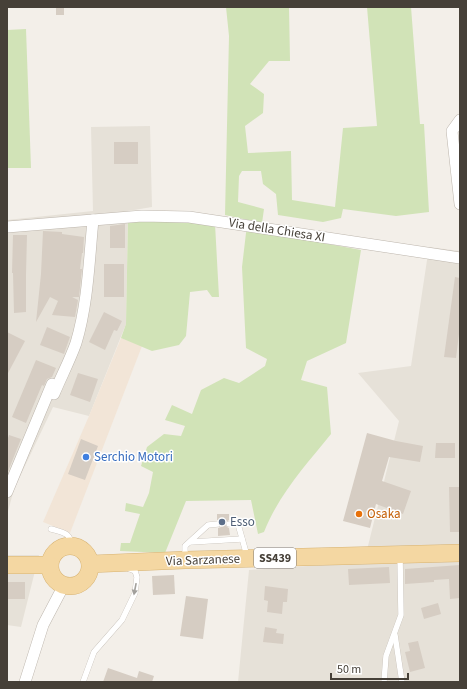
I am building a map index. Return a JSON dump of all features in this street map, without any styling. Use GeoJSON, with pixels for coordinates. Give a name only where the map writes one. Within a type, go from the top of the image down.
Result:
{"type":"FeatureCollection","features":[{"type":"Feature","properties":{"kind":"main road"},"geometry":{"type":"LineString","coordinates":[[66,547],[79,549],[96,564],[89,571],[82,582],[77,585],[70,586],[58,582],[54,578],[50,565],[51,559],[60,549],[66,547]]}},
{"type":"Feature","properties":{"kind":"main road","name":"Via Sarzanese"},"geometry":{"type":"LineString","coordinates":[[96,564],[248,558],[460,553]]}},
{"type":"Feature","properties":{"kind":"main road"},"geometry":{"type":"LineString","coordinates":[[7,565],[50,565]]}},
{"type":"Feature","properties":{"kind":"street"},"geometry":{"type":"LineString","coordinates":[[460,120],[452,131],[460,204]]}},
{"type":"Feature","properties":{"kind":"street","name":"Via della Chiesa XI"},"geometry":{"type":"LineString","coordinates":[[7,227],[142,216],[189,217],[460,258]]}},
{"type":"Feature","properties":{"kind":"street"},"geometry":{"type":"LineString","coordinates":[[54,394],[76,343],[83,314],[86,299],[93,220]]}},
{"type":"Feature","properties":{"kind":"street"},"geometry":{"type":"LineString","coordinates":[[7,492],[54,379]]}},
{"type":"Feature","properties":{"kind":"street"},"geometry":{"type":"LineString","coordinates":[[26,682],[44,625],[64,585]]}},
{"type":"Feature","properties":{"kind":"lane"},"geometry":{"type":"LineString","coordinates":[[185,560],[185,546],[208,525],[218,524]]}},
{"type":"Feature","properties":{"kind":"lane"},"geometry":{"type":"LineString","coordinates":[[229,524],[238,524],[248,558]]}},
{"type":"Feature","properties":{"kind":"lane"},"geometry":{"type":"LineString","coordinates":[[51,529],[67,533],[71,538],[73,547]]}},
{"type":"Feature","properties":{"kind":"lane"},"geometry":{"type":"LineString","coordinates":[[190,542],[242,539]]}},
{"type":"Feature","properties":{"kind":"lane"},"geometry":{"type":"LineString","coordinates":[[384,682],[386,656],[401,615],[400,555]]}},
{"type":"Feature","properties":{"kind":"lane"},"geometry":{"type":"LineString","coordinates":[[83,682],[94,652],[122,620],[135,593],[137,577],[135,571],[123,567],[96,564]]}},
{"type":"Feature","properties":{"kind":"lane"},"geometry":{"type":"LineString","coordinates":[[395,633],[402,682]]}},
{"type":"Feature","properties":{"kind":"shaded area"},"geometry":{"type":"Polygon","coordinates":[[[150,126],[152,207],[128,211],[126,324],[89,416],[53,407],[14,489],[7,515],[7,220],[93,211],[91,127],[150,126]]]}},
{"type":"Feature","properties":{"kind":"shaded area"},"geometry":{"type":"Polygon","coordinates":[[[429,247],[460,251],[460,682],[238,682],[249,570],[364,562],[399,421],[358,373],[411,366],[429,247]]]}},
{"type":"Feature","properties":{"kind":"shaded area"},"geometry":{"type":"Polygon","coordinates":[[[121,338],[142,346],[70,533],[43,522],[121,338]]]}},
{"type":"Feature","properties":{"kind":"shaded area"},"geometry":{"type":"Polygon","coordinates":[[[7,555],[39,555],[21,627],[7,625],[7,555]]]}},
{"type":"Feature","properties":{"kind":"green space"},"geometry":{"type":"Polygon","coordinates":[[[226,7],[289,7],[290,61],[269,61],[250,84],[264,94],[263,113],[245,126],[248,153],[291,151],[292,200],[335,207],[343,128],[377,126],[367,7],[411,7],[420,124],[424,124],[429,212],[396,216],[343,209],[341,218],[323,222],[278,215],[276,194],[263,184],[261,171],[242,171],[239,176],[238,202],[264,209],[262,223],[225,215],[229,36],[226,7]]]}},
{"type":"Feature","properties":{"kind":"green space"},"geometry":{"type":"Polygon","coordinates":[[[26,29],[31,168],[7,168],[7,30],[26,29]]]}},
{"type":"Feature","properties":{"kind":"green space"},"geometry":{"type":"Polygon","coordinates":[[[128,219],[188,219],[215,224],[219,297],[212,297],[207,290],[190,292],[186,336],[179,345],[152,351],[121,338],[126,324],[128,219]]]}},
{"type":"Feature","properties":{"kind":"green space"},"geometry":{"type":"Polygon","coordinates":[[[247,229],[361,250],[346,343],[307,361],[301,380],[327,387],[331,434],[285,492],[264,532],[258,534],[251,500],[186,501],[165,553],[120,551],[121,543],[130,543],[140,514],[125,511],[126,503],[143,507],[149,493],[153,472],[141,466],[147,447],[164,434],[181,436],[185,426],[165,420],[172,405],[192,414],[201,390],[224,378],[239,383],[265,366],[267,359],[246,348],[242,267],[247,229]]]}},
{"type":"Feature","properties":{"kind":"building"},"geometry":{"type":"Polygon","coordinates":[[[56,7],[64,7],[64,15],[56,15],[56,7]]]}},
{"type":"Feature","properties":{"kind":"building"},"geometry":{"type":"Polygon","coordinates":[[[114,142],[138,142],[138,164],[114,164],[114,142]]]}},
{"type":"Feature","properties":{"kind":"building"},"geometry":{"type":"Polygon","coordinates":[[[125,224],[125,248],[110,248],[110,226],[125,224]]]}},
{"type":"Feature","properties":{"kind":"building"},"geometry":{"type":"Polygon","coordinates":[[[43,231],[62,232],[62,234],[84,237],[80,269],[82,269],[79,297],[72,297],[78,300],[75,317],[52,315],[58,301],[50,297],[36,322],[41,274],[43,231]]]}},
{"type":"Feature","properties":{"kind":"building"},"geometry":{"type":"Polygon","coordinates":[[[13,235],[27,235],[26,312],[14,313],[12,273],[13,235]]]}},
{"type":"Feature","properties":{"kind":"building"},"geometry":{"type":"Polygon","coordinates":[[[104,264],[124,264],[124,297],[104,297],[104,264]]]}},
{"type":"Feature","properties":{"kind":"building"},"geometry":{"type":"Polygon","coordinates":[[[455,277],[460,278],[460,326],[456,358],[444,357],[455,277]]]}},
{"type":"Feature","properties":{"kind":"building"},"geometry":{"type":"Polygon","coordinates":[[[104,312],[122,321],[117,331],[114,330],[105,350],[89,342],[104,312]]]}},
{"type":"Feature","properties":{"kind":"building"},"geometry":{"type":"Polygon","coordinates":[[[47,327],[70,337],[64,354],[40,345],[47,327]]]}},
{"type":"Feature","properties":{"kind":"building"},"geometry":{"type":"Polygon","coordinates":[[[7,332],[25,341],[7,375],[7,332]]]}},
{"type":"Feature","properties":{"kind":"building"},"geometry":{"type":"Polygon","coordinates":[[[36,360],[56,368],[52,377],[47,379],[44,386],[42,385],[26,423],[12,417],[36,360]]]}},
{"type":"Feature","properties":{"kind":"building"},"geometry":{"type":"Polygon","coordinates":[[[78,373],[98,379],[90,402],[70,395],[78,373]]]}},
{"type":"Feature","properties":{"kind":"building"},"geometry":{"type":"Polygon","coordinates":[[[367,433],[396,441],[423,446],[420,462],[389,457],[382,481],[411,491],[403,514],[376,504],[370,528],[343,521],[367,433]]]}},
{"type":"Feature","properties":{"kind":"building"},"geometry":{"type":"Polygon","coordinates":[[[9,435],[21,439],[7,474],[7,441],[9,435]]]}},
{"type":"Feature","properties":{"kind":"building"},"geometry":{"type":"Polygon","coordinates":[[[81,439],[98,446],[85,480],[68,474],[81,439]]]}},
{"type":"Feature","properties":{"kind":"building"},"geometry":{"type":"Polygon","coordinates":[[[436,443],[455,443],[455,458],[435,458],[436,443]]]}},
{"type":"Feature","properties":{"kind":"building"},"geometry":{"type":"Polygon","coordinates":[[[449,487],[460,487],[460,532],[450,532],[449,487]]]}},
{"type":"Feature","properties":{"kind":"building"},"geometry":{"type":"Polygon","coordinates":[[[217,514],[229,514],[229,520],[225,524],[229,528],[230,535],[218,536],[218,528],[221,527],[222,524],[221,521],[217,520],[217,514]]]}},
{"type":"Feature","properties":{"kind":"building"},"geometry":{"type":"Polygon","coordinates":[[[460,565],[460,598],[450,599],[449,579],[434,580],[434,582],[405,584],[405,569],[460,565]]]}},
{"type":"Feature","properties":{"kind":"building"},"geometry":{"type":"Polygon","coordinates":[[[389,567],[390,583],[349,585],[348,569],[389,567]]]}},
{"type":"Feature","properties":{"kind":"building"},"geometry":{"type":"Polygon","coordinates":[[[174,575],[175,594],[153,595],[152,576],[174,575]]]}},
{"type":"Feature","properties":{"kind":"building"},"geometry":{"type":"Polygon","coordinates":[[[7,582],[25,582],[25,599],[7,599],[7,582]]]}},
{"type":"Feature","properties":{"kind":"building"},"geometry":{"type":"Polygon","coordinates":[[[265,586],[288,589],[287,602],[283,602],[282,614],[267,612],[268,601],[264,600],[265,586]]]}},
{"type":"Feature","properties":{"kind":"building"},"geometry":{"type":"Polygon","coordinates":[[[186,596],[208,599],[203,639],[180,636],[186,596]]]}},
{"type":"Feature","properties":{"kind":"building"},"geometry":{"type":"Polygon","coordinates":[[[438,603],[441,614],[424,619],[421,608],[438,603]]]}},
{"type":"Feature","properties":{"kind":"building"},"geometry":{"type":"Polygon","coordinates":[[[265,627],[277,629],[276,633],[284,634],[283,644],[263,642],[265,627]]]}},
{"type":"Feature","properties":{"kind":"building"},"geometry":{"type":"Polygon","coordinates":[[[418,641],[425,668],[410,672],[405,652],[410,651],[408,643],[418,641]]]}},
{"type":"Feature","properties":{"kind":"building"},"geometry":{"type":"Polygon","coordinates":[[[108,668],[137,678],[139,671],[154,676],[152,682],[103,682],[108,668]]]}},
{"type":"Feature","properties":{"kind":"place","name":"Serchio Motori"},"geometry":{"type":"Point","coordinates":[86,457]}},
{"type":"Feature","properties":{"kind":"place","name":"Osaka"},"geometry":{"type":"Point","coordinates":[359,514]}},
{"type":"Feature","properties":{"kind":"place","name":"Esso"},"geometry":{"type":"Point","coordinates":[222,522]}}]}
